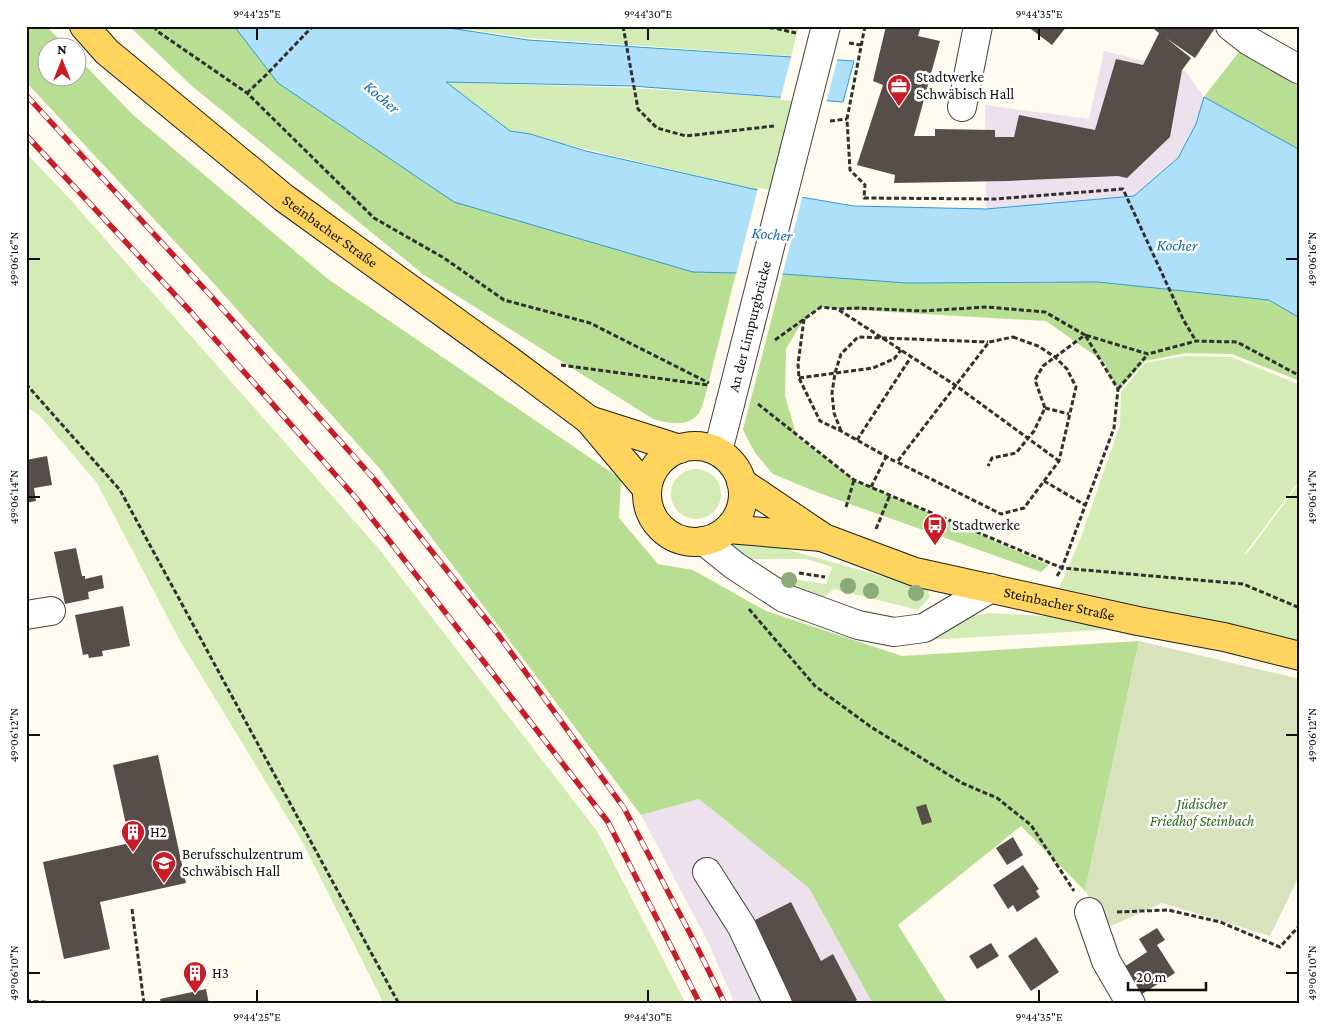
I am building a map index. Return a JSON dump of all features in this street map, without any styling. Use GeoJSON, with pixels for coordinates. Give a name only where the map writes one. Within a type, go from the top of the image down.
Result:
{"type":"FeatureCollection","features":[{"type":"Feature","properties":{"kind":"main road","name":"Steinbacher Straße"},"geometry":{"type":"LineString","coordinates":[[84,26],[107,52],[284,198],[589,420],[647,489]]}},
{"type":"Feature","properties":{"kind":"main road","name":"Steinbacher Straße"},"geometry":{"type":"LineString","coordinates":[[589,420],[680,449]]}},
{"type":"Feature","properties":{"kind":"main road"},"geometry":{"type":"LineString","coordinates":[[702,447],[718,451],[730,461],[739,474],[743,490],[742,506],[737,519],[717,537],[704,541],[690,542],[675,538],[663,529],[654,518],[648,504],[647,489],[651,475],[659,462],[672,452],[680,449],[702,447]]}},
{"type":"Feature","properties":{"kind":"main road","name":"Steinbacher Straße"},"geometry":{"type":"LineString","coordinates":[[741,482],[824,538],[915,572],[1138,621],[1224,637],[1300,656]]}},
{"type":"Feature","properties":{"kind":"main road","name":"Steinbacher Straße"},"geometry":{"type":"LineString","coordinates":[[728,529],[824,538]]}},
{"type":"Feature","properties":{"kind":"street"},"geometry":{"type":"LineString","coordinates":[[962,107],[978,26]]}},
{"type":"Feature","properties":{"kind":"street"},"geometry":{"type":"LineString","coordinates":[[1230,26],[1249,41],[1300,70]]}},
{"type":"Feature","properties":{"kind":"street","name":"An der Limpurgbrücke"},"geometry":{"type":"LineString","coordinates":[[718,451],[743,403],[836,34]]}},
{"type":"Feature","properties":{"kind":"street"},"geometry":{"type":"LineString","coordinates":[[704,541],[735,566],[784,598],[858,626],[894,632],[924,628],[991,588]]}},
{"type":"Feature","properties":{"kind":"street"},"geometry":{"type":"LineString","coordinates":[[707,872],[742,927],[778,1004]]}},
{"type":"Feature","properties":{"kind":"street"},"geometry":{"type":"LineString","coordinates":[[1089,912],[1106,960],[1131,1004]]}},
{"type":"Feature","properties":{"kind":"path"},"geometry":{"type":"LineString","coordinates":[[154,26],[247,93],[374,218],[444,258],[504,300],[590,323],[713,385],[555,364]]}},
{"type":"Feature","properties":{"kind":"path"},"geometry":{"type":"LineString","coordinates":[[247,93],[312,26]]}},
{"type":"Feature","properties":{"kind":"path"},"geometry":{"type":"LineString","coordinates":[[623,26],[638,110],[657,128],[686,136],[781,126]]}},
{"type":"Feature","properties":{"kind":"path"},"geometry":{"type":"LineString","coordinates":[[747,26],[775,27],[794,33]]}},
{"type":"Feature","properties":{"kind":"path"},"geometry":{"type":"LineString","coordinates":[[865,26],[847,119],[850,170],[865,185],[864,198],[994,199],[1123,189],[1184,321],[1196,341]]}},
{"type":"Feature","properties":{"kind":"path"},"geometry":{"type":"LineString","coordinates":[[836,34],[861,45]]}},
{"type":"Feature","properties":{"kind":"path"},"geometry":{"type":"LineString","coordinates":[[828,121],[847,119]]}},
{"type":"Feature","properties":{"kind":"path"},"geometry":{"type":"LineString","coordinates":[[774,341],[821,307],[922,311],[987,307],[1045,312],[1085,335],[1148,354],[1196,341],[1237,342],[1300,376]]}},
{"type":"Feature","properties":{"kind":"path"},"geometry":{"type":"LineString","coordinates":[[839,309],[955,385],[1059,461]]}},
{"type":"Feature","properties":{"kind":"path"},"geometry":{"type":"LineString","coordinates":[[804,319],[798,364],[799,378],[820,421],[886,457],[1001,514],[1024,508],[1059,461],[1076,387],[1068,369],[1054,357],[1038,346],[1013,337],[989,342],[858,337],[841,354],[835,373],[832,393],[834,413],[841,431]]}},
{"type":"Feature","properties":{"kind":"path"},"geometry":{"type":"LineString","coordinates":[[988,466],[992,458],[1016,453],[1034,431],[1045,408],[1035,380],[1043,366],[1085,335]]}},
{"type":"Feature","properties":{"kind":"path"},"geometry":{"type":"LineString","coordinates":[[1085,335],[1118,389]]}},
{"type":"Feature","properties":{"kind":"path"},"geometry":{"type":"LineString","coordinates":[[896,462],[989,342]]}},
{"type":"Feature","properties":{"kind":"path"},"geometry":{"type":"LineString","coordinates":[[799,378],[873,368],[894,359],[901,350]]}},
{"type":"Feature","properties":{"kind":"path"},"geometry":{"type":"LineString","coordinates":[[1062,568],[1114,428],[1118,389],[1148,354]]}},
{"type":"Feature","properties":{"kind":"path"},"geometry":{"type":"LineString","coordinates":[[857,440],[912,356]]}},
{"type":"Feature","properties":{"kind":"path"},"geometry":{"type":"LineString","coordinates":[[26,384],[120,490],[400,1004]]}},
{"type":"Feature","properties":{"kind":"path"},"geometry":{"type":"LineString","coordinates":[[743,403],[854,480],[1062,568],[1243,584],[1300,608]]}},
{"type":"Feature","properties":{"kind":"path"},"geometry":{"type":"LineString","coordinates":[[1045,408],[1070,414]]}},
{"type":"Feature","properties":{"kind":"path"},"geometry":{"type":"LineString","coordinates":[[871,487],[886,457]]}},
{"type":"Feature","properties":{"kind":"path"},"geometry":{"type":"LineString","coordinates":[[846,507],[854,480]]}},
{"type":"Feature","properties":{"kind":"path"},"geometry":{"type":"LineString","coordinates":[[1044,480],[1085,505]]}},
{"type":"Feature","properties":{"kind":"path"},"geometry":{"type":"LineString","coordinates":[[877,526],[890,495]]}},
{"type":"Feature","properties":{"kind":"path"},"geometry":{"type":"LineString","coordinates":[[747,607],[814,686],[871,727],[962,783],[996,798],[1031,825],[1089,912],[1168,910],[1220,922],[1280,947],[1300,924]]}},
{"type":"Feature","properties":{"kind":"path"},"geometry":{"type":"LineString","coordinates":[[132,909],[144,1004]]}},
{"type":"Feature","properties":{"kind":"path"},"geometry":{"type":"LineString","coordinates":[[26,1001],[75,1004]]}},
{"type":"Feature","properties":{"kind":"shaded area"},"geometry":{"type":"Polygon","coordinates":[[[1104,51],[1185,71],[1204,97],[1196,124],[1178,158],[1134,196],[986,209],[985,105],[1089,119],[1104,51]]]}},
{"type":"Feature","properties":{"kind":"shaded area"},"geometry":{"type":"Polygon","coordinates":[[[699,799],[809,888],[873,1004],[735,1004],[708,942],[641,815],[699,799]]]}},
{"type":"Feature","properties":{"kind":"green space"},"geometry":{"type":"Polygon","coordinates":[[[26,26],[46,26],[58,38],[38,38],[38,88],[88,88],[88,68],[132,114],[328,279],[621,479],[619,518],[658,564],[693,570],[766,611],[902,656],[1139,641],[1085,891],[1021,826],[898,925],[948,1004],[873,1004],[809,888],[699,799],[641,815],[380,469],[207,276],[26,82],[26,26]]]}},
{"type":"Feature","properties":{"kind":"green space"},"geometry":{"type":"Polygon","coordinates":[[[129,26],[234,26],[278,83],[454,202],[693,272],[736,273],[705,397],[699,413],[684,423],[671,423],[653,419],[424,275],[193,87],[129,26]]]}},
{"type":"Feature","properties":{"kind":"green space"},"geometry":{"type":"Polygon","coordinates":[[[442,26],[799,26],[791,56],[528,38],[442,26]]]}},
{"type":"Feature","properties":{"kind":"green space"},"geometry":{"type":"Polygon","coordinates":[[[1241,49],[1300,88],[1300,150],[1204,97],[1241,49]]]}},
{"type":"Feature","properties":{"kind":"green space"},"geometry":{"type":"Polygon","coordinates":[[[445,82],[633,88],[812,100],[788,196],[510,131],[445,82]]]}},
{"type":"Feature","properties":{"kind":"green space"},"geometry":{"type":"Polygon","coordinates":[[[26,153],[68,197],[379,549],[597,831],[686,1004],[384,1004],[303,843],[179,639],[97,483],[39,415],[26,407],[26,153]]]}},
{"type":"Feature","properties":{"kind":"green space"},"geometry":{"type":"Polygon","coordinates":[[[783,274],[907,283],[1098,282],[1269,300],[1300,318],[1300,381],[1232,354],[1186,353],[1145,361],[1118,389],[1104,362],[1046,321],[821,307],[804,319],[786,349],[785,396],[797,437],[854,480],[1049,565],[1041,572],[819,493],[773,474],[755,453],[743,430],[783,274]]]}},
{"type":"Feature","properties":{"kind":"green space"},"geometry":{"type":"Polygon","coordinates":[[[1185,356],[1231,357],[1300,385],[1300,480],[1243,556],[1249,551],[1300,482],[1300,641],[1059,588],[1080,540],[1120,425],[1121,392],[1145,363],[1185,356]]]}},
{"type":"Feature","properties":{"kind":"green space"},"geometry":{"type":"Polygon","coordinates":[[[691,469],[701,469],[714,476],[721,489],[721,499],[714,512],[701,519],[691,519],[682,515],[675,508],[671,499],[671,489],[675,480],[682,473],[691,469]]]}},
{"type":"Feature","properties":{"kind":"green space"},"geometry":{"type":"Polygon","coordinates":[[[730,541],[768,544],[927,589],[930,597],[918,610],[834,589],[816,603],[758,574],[826,584],[832,567],[806,559],[748,559],[728,543],[730,541]]]}},
{"type":"Feature","properties":{"kind":"green space"},"geometry":{"type":"Polygon","coordinates":[[[988,613],[1045,616],[1120,629],[908,641],[967,617],[988,613]]]}},
{"type":"Feature","properties":{"kind":"green space","name":"Jüdischer Friedhof Steinbach"},"geometry":{"type":"Polygon","coordinates":[[[1139,641],[1300,679],[1300,874],[1270,936],[1162,903],[1111,926],[1085,891],[1139,641]]]}},
{"type":"Feature","properties":{"kind":"water","name":"Kocher"},"geometry":{"type":"Polygon","coordinates":[[[234,26],[436,26],[528,40],[854,61],[843,102],[632,86],[446,82],[510,131],[530,134],[586,151],[753,189],[854,206],[986,209],[1134,196],[1178,158],[1196,124],[1204,97],[1300,150],[1300,318],[1269,300],[1098,282],[907,283],[783,274],[693,272],[454,202],[278,83],[234,26]]]}},
{"type":"Feature","properties":{"kind":"pier"},"geometry":{"type":"Polygon","coordinates":[[[792,54],[838,57],[826,103],[780,100],[792,54]]]}},
{"type":"Feature","properties":{"kind":"pier"},"geometry":{"type":"Polygon","coordinates":[[[758,188],[803,195],[782,276],[736,275],[758,188]]]}},
{"type":"Feature","properties":{"kind":"building"},"geometry":{"type":"Polygon","coordinates":[[[886,26],[921,26],[918,36],[940,41],[914,136],[935,136],[935,129],[995,130],[995,137],[1014,137],[1019,115],[1095,130],[1116,59],[1143,65],[1159,33],[1150,26],[1212,26],[1215,28],[1195,58],[1166,38],[1191,58],[1182,70],[1170,137],[1127,178],[1118,176],[1007,181],[894,183],[895,175],[857,165],[883,85],[873,81],[886,26]]]}},
{"type":"Feature","properties":{"kind":"building"},"geometry":{"type":"Polygon","coordinates":[[[1027,26],[1067,26],[1052,45],[1027,26]]]}},
{"type":"Feature","properties":{"kind":"building"},"geometry":{"type":"Polygon","coordinates":[[[47,456],[52,485],[34,488],[36,501],[26,503],[26,460],[47,456]]]}},
{"type":"Feature","properties":{"kind":"building"},"geometry":{"type":"Polygon","coordinates":[[[76,548],[82,576],[85,576],[85,579],[102,575],[104,588],[88,592],[89,599],[65,604],[54,552],[76,548]]]}},
{"type":"Feature","properties":{"kind":"building"},"geometry":{"type":"Polygon","coordinates":[[[123,606],[130,646],[102,651],[103,656],[89,658],[88,654],[83,655],[75,615],[123,606]]]}},
{"type":"Feature","properties":{"kind":"building","name":"H2"},"geometry":{"type":"Polygon","coordinates":[[[158,755],[186,883],[100,902],[110,949],[64,959],[43,862],[130,843],[113,765],[158,755]]]}},
{"type":"Feature","properties":{"kind":"building"},"geometry":{"type":"Polygon","coordinates":[[[926,804],[932,822],[922,825],[916,807],[926,804]]]}},
{"type":"Feature","properties":{"kind":"building"},"geometry":{"type":"Polygon","coordinates":[[[1013,837],[1023,855],[1007,865],[996,848],[1013,837]]]}},
{"type":"Feature","properties":{"kind":"building"},"geometry":{"type":"Polygon","coordinates":[[[1023,865],[1039,889],[1036,891],[1040,897],[1017,912],[1013,905],[1008,909],[993,885],[1023,865]]]}},
{"type":"Feature","properties":{"kind":"building"},"geometry":{"type":"Polygon","coordinates":[[[791,902],[821,961],[833,954],[857,1000],[851,1004],[793,1004],[751,922],[791,902]]]}},
{"type":"Feature","properties":{"kind":"building"},"geometry":{"type":"Polygon","coordinates":[[[1157,928],[1165,940],[1157,945],[1175,973],[1142,994],[1124,967],[1147,952],[1139,939],[1157,928]]]}},
{"type":"Feature","properties":{"kind":"building"},"geometry":{"type":"Polygon","coordinates":[[[1036,937],[1059,972],[1031,991],[1008,956],[1036,937]]]}},
{"type":"Feature","properties":{"kind":"building"},"geometry":{"type":"Polygon","coordinates":[[[991,943],[999,956],[977,969],[969,956],[991,943]]]}},
{"type":"Feature","properties":{"kind":"building","name":"H3"},"geometry":{"type":"Polygon","coordinates":[[[206,989],[209,1004],[161,1004],[160,999],[206,989]]]}},
{"type":"Feature","properties":{"kind":"railway"},"geometry":{"type":"LineString","coordinates":[[26,95],[211,296],[374,479],[497,633],[624,808],[725,1004]]}},
{"type":"Feature","properties":{"kind":"railway"},"geometry":{"type":"LineString","coordinates":[[26,135],[191,312],[356,498],[477,653],[608,822],[700,1004]]}},
{"type":"Feature","properties":{"kind":"place","name":"Stadtwerke Schwäbisch Hall"},"geometry":{"type":"Point","coordinates":[899,107]}},
{"type":"Feature","properties":{"kind":"place","name":"Stadtwerke"},"geometry":{"type":"Point","coordinates":[935,546]}},
{"type":"Feature","properties":{"kind":"place","name":"H2"},"geometry":{"type":"Point","coordinates":[133,853]}},
{"type":"Feature","properties":{"kind":"place","name":"Berufsschulzentrum Schwäbisch Hall"},"geometry":{"type":"Point","coordinates":[164,884]}},
{"type":"Feature","properties":{"kind":"place","name":"H3"},"geometry":{"type":"Point","coordinates":[195,994]}}]}
